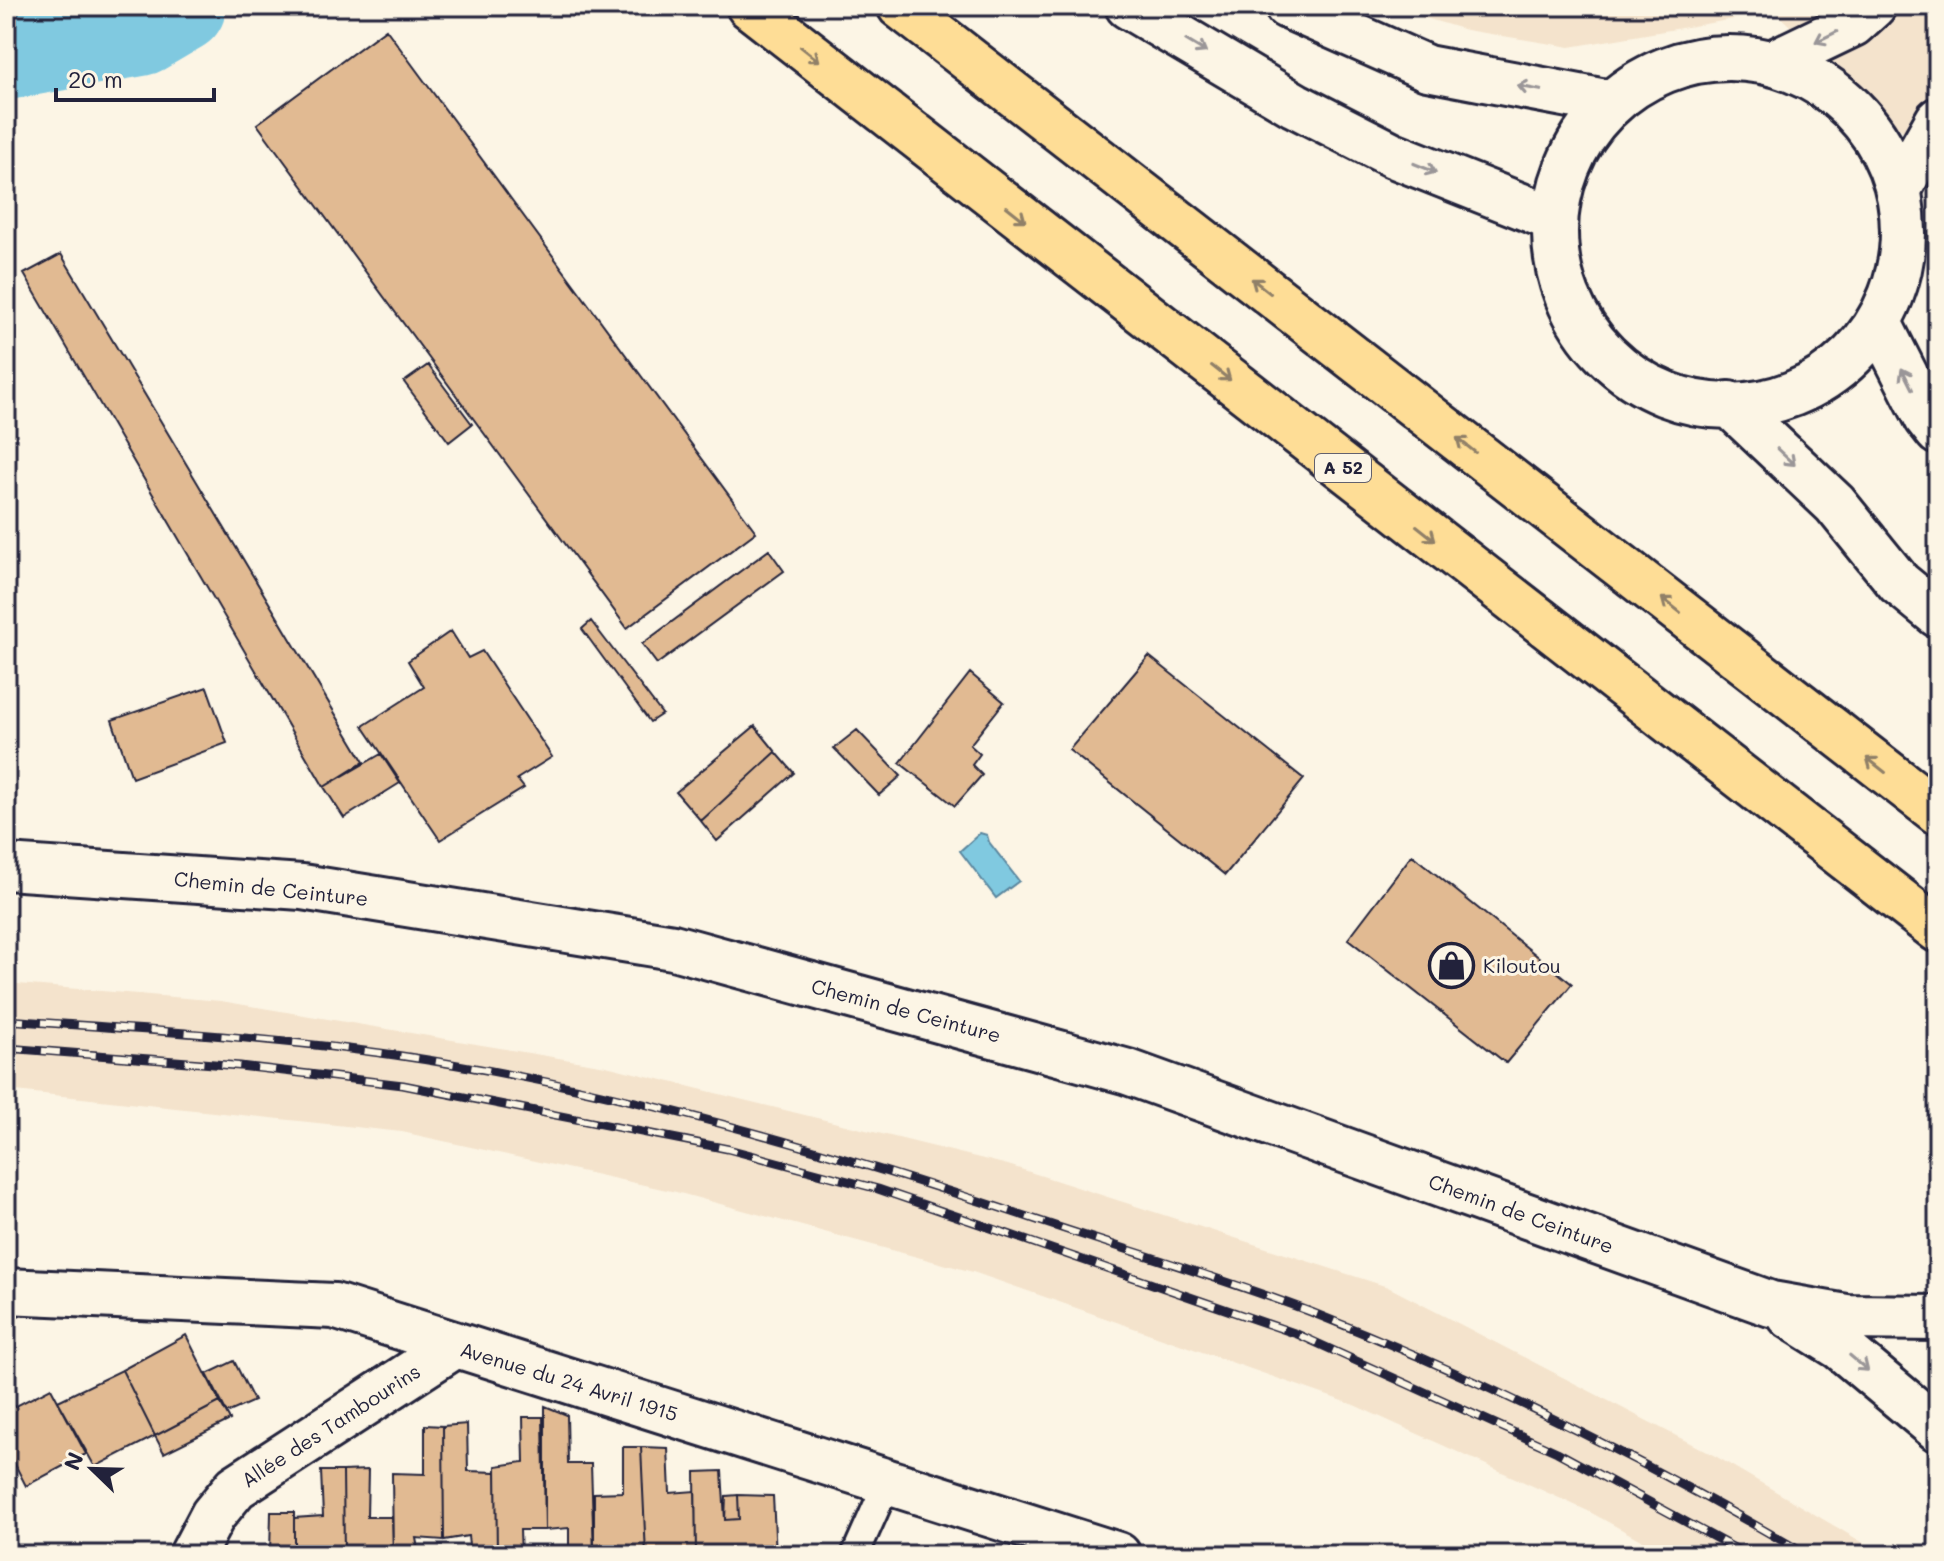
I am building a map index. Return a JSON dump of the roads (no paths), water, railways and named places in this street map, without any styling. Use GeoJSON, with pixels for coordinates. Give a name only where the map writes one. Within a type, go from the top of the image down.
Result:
{"type":"FeatureCollection","features":[{"type":"Feature","properties":{"kind":"highway","name":"A 52"},"geometry":{"type":"LineString","coordinates":[[749,6],[1938,930]]}},
{"type":"Feature","properties":{"kind":"highway"},"geometry":{"type":"LineString","coordinates":[[900,6],[1938,812]]}},
{"type":"Feature","properties":{"kind":"main road"},"geometry":{"type":"LineString","coordinates":[[1128,6],[1295,105],[1393,155],[1554,219]]}},
{"type":"Feature","properties":{"kind":"main road"},"geometry":{"type":"LineString","coordinates":[[1287,6],[1427,68],[1606,102]]}},
{"type":"Feature","properties":{"kind":"main road"},"geometry":{"type":"LineString","coordinates":[[1774,62],[1853,24],[1873,6]]}},
{"type":"Feature","properties":{"kind":"main road"},"geometry":{"type":"LineString","coordinates":[[1724,57],[1774,62],[1824,84],[1874,131],[1900,187],[1904,219],[1899,274],[1879,323],[1849,360],[1811,387],[1768,404],[1729,404],[1666,396],[1618,368],[1581,326],[1559,275],[1554,219],[1580,138],[1606,102],[1675,65],[1724,57]]}},
{"type":"Feature","properties":{"kind":"main road"},"geometry":{"type":"LineString","coordinates":[[1900,187],[1938,120]]}},
{"type":"Feature","properties":{"kind":"main road"},"geometry":{"type":"LineString","coordinates":[[1879,323],[1927,418],[1938,432]]}},
{"type":"Feature","properties":{"kind":"main road"},"geometry":{"type":"LineString","coordinates":[[1729,404],[1835,504],[1899,583],[1938,615]]}},
{"type":"Feature","properties":{"kind":"main road","name":"Chemin de Ceinture"},"geometry":{"type":"LineString","coordinates":[[6,867],[302,887],[673,947],[1128,1072],[1771,1304],[1846,1317],[1938,1318]]}},
{"type":"Feature","properties":{"kind":"main road","name":"Avenue du 24 Avril 1915"},"geometry":{"type":"LineString","coordinates":[[6,1291],[334,1306],[1118,1555]]}},
{"type":"Feature","properties":{"kind":"main road","name":"Chemin de Ceinture"},"geometry":{"type":"LineString","coordinates":[[1771,1304],[1840,1347],[1938,1429]]}},
{"type":"Feature","properties":{"kind":"main road","name":"Allée des Tambourins"},"geometry":{"type":"LineString","coordinates":[[192,1555],[213,1515],[236,1487],[454,1346]]}},
{"type":"Feature","properties":{"kind":"lane"},"geometry":{"type":"LineString","coordinates":[[855,1555],[888,1481]]}},
{"type":"Feature","properties":{"kind":"water"},"geometry":{"type":"Polygon","coordinates":[[[980,833],[987,835],[1019,881],[996,898],[960,851],[980,833]]]}},
{"type":"Feature","properties":{"kind":"waterway"},"geometry":{"type":"LineString","coordinates":[[6,53],[140,29],[179,6]]}},
{"type":"Feature","properties":{"kind":"railway"},"geometry":{"type":"LineString","coordinates":[[6,1020],[250,1038],[478,1068],[641,1103],[801,1146],[1210,1276],[1375,1338],[1564,1424],[1686,1487],[1807,1555]]}},
{"type":"Feature","properties":{"kind":"railway"},"geometry":{"type":"LineString","coordinates":[[6,1048],[240,1066],[403,1085],[728,1149],[878,1189],[1297,1334],[1557,1452],[1747,1555]]}},
{"type":"Feature","properties":{"kind":"place","name":"Kiloutou"},"geometry":{"type":"Point","coordinates":[1452,966]}}]}
